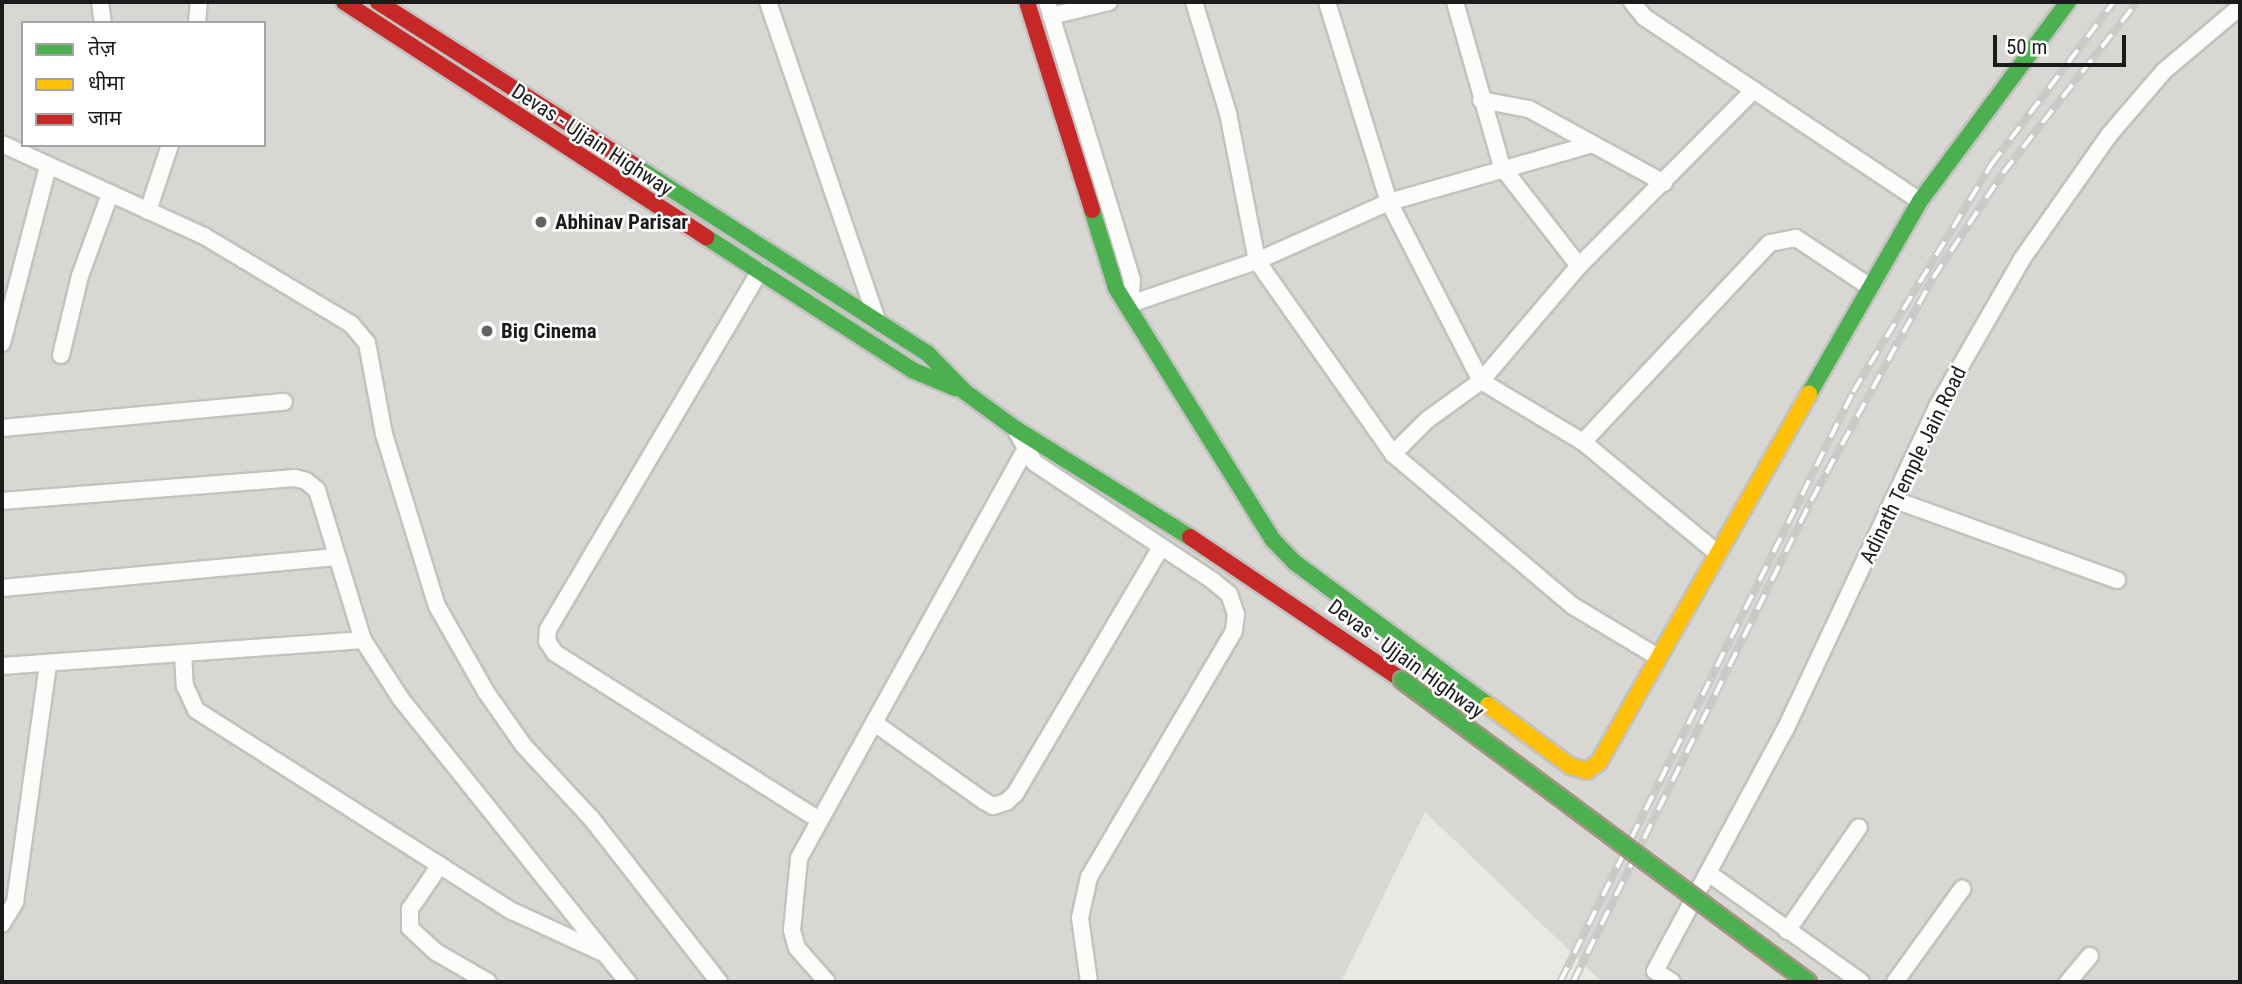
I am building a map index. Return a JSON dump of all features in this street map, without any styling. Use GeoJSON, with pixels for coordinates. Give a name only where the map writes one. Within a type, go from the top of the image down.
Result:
{"type":"FeatureCollection","features":[{"type":"Feature","properties":{"kind":"main road","name":"Devas - Ujjain Highway"},"geometry":{"type":"LineString","coordinates":[[344,2],[912,370],[965,392]]}},
{"type":"Feature","properties":{"kind":"main road","name":"Devas - Ujjain Highway"},"geometry":{"type":"LineString","coordinates":[[378,2],[927,353],[965,392],[1013,427],[1328,628],[1808,982]]}},
{"type":"Feature","properties":{"kind":"main road"},"geometry":{"type":"LineString","coordinates":[[1027,2],[1116,288],[1130,304],[1272,539],[1294,562],[1570,766],[1587,771],[1600,762],[1920,201],[2068,2]]}},
{"type":"Feature","properties":{"kind":"street"},"geometry":{"type":"LineString","coordinates":[[100,2],[103,21]]}},
{"type":"Feature","properties":{"kind":"street"},"geometry":{"type":"LineString","coordinates":[[197,21],[199,2]]}},
{"type":"Feature","properties":{"kind":"street"},"geometry":{"type":"LineString","coordinates":[[768,2],[877,323]]}},
{"type":"Feature","properties":{"kind":"street"},"geometry":{"type":"LineString","coordinates":[[1109,2],[1049,9],[1132,280],[1130,304],[1257,261],[1389,202],[1502,167],[1592,144]]}},
{"type":"Feature","properties":{"kind":"street"},"geometry":{"type":"LineString","coordinates":[[1194,2],[1228,113],[1257,261],[1393,454],[1573,606],[1658,657]]}},
{"type":"Feature","properties":{"kind":"street"},"geometry":{"type":"LineString","coordinates":[[1327,2],[1389,202],[1480,381],[1583,442],[1717,553]]}},
{"type":"Feature","properties":{"kind":"street"},"geometry":{"type":"LineString","coordinates":[[1455,2],[1502,167],[1579,266]]}},
{"type":"Feature","properties":{"kind":"street"},"geometry":{"type":"LineString","coordinates":[[1632,2],[1644,17],[1920,201]]}},
{"type":"Feature","properties":{"kind":"street"},"geometry":{"type":"LineString","coordinates":[[1644,17],[1653,2]]}},
{"type":"Feature","properties":{"kind":"street","name":"Adinath Temple Jain Road"},"geometry":{"type":"LineString","coordinates":[[1672,982],[1655,971],[1711,875],[1895,500],[1937,407],[2022,259],[2109,135],[2165,71],[2240,7]]}},
{"type":"Feature","properties":{"kind":"street"},"geometry":{"type":"LineString","coordinates":[[1393,454],[1427,420],[1480,381],[1579,266],[1754,90]]}},
{"type":"Feature","properties":{"kind":"street"},"geometry":{"type":"LineString","coordinates":[[1481,100],[1529,108],[1664,183]]}},
{"type":"Feature","properties":{"kind":"street"},"geometry":{"type":"LineString","coordinates":[[2,144],[204,236],[331,308],[367,343],[397,484],[437,606],[486,692],[524,746],[591,818],[719,982]]}},
{"type":"Feature","properties":{"kind":"street"},"geometry":{"type":"LineString","coordinates":[[148,211],[169,147]]}},
{"type":"Feature","properties":{"kind":"street"},"geometry":{"type":"LineString","coordinates":[[2,343],[48,166]]}},
{"type":"Feature","properties":{"kind":"street"},"geometry":{"type":"LineString","coordinates":[[61,355],[80,276],[110,194]]}},
{"type":"Feature","properties":{"kind":"street"},"geometry":{"type":"LineString","coordinates":[[1583,442],[1770,243],[1796,238],[1870,287]]}},
{"type":"Feature","properties":{"kind":"street"},"geometry":{"type":"LineString","coordinates":[[760,271],[548,630],[547,641],[555,653],[819,820]]}},
{"type":"Feature","properties":{"kind":"street"},"geometry":{"type":"LineString","coordinates":[[2,428],[284,402]]}},
{"type":"Feature","properties":{"kind":"street"},"geometry":{"type":"LineString","coordinates":[[1013,427],[1035,463],[1230,594],[1236,614],[1234,631],[1089,877],[1080,918],[1089,982]]}},
{"type":"Feature","properties":{"kind":"street"},"geometry":{"type":"LineString","coordinates":[[827,982],[797,948],[791,920],[799,858],[876,724],[1025,450]]}},
{"type":"Feature","properties":{"kind":"street"},"geometry":{"type":"LineString","coordinates":[[2,500],[295,478],[317,490],[363,640],[401,699],[628,982]]}},
{"type":"Feature","properties":{"kind":"street"},"geometry":{"type":"LineString","coordinates":[[1895,500],[2117,580]]}},
{"type":"Feature","properties":{"kind":"street"},"geometry":{"type":"LineString","coordinates":[[876,724],[984,801],[993,806],[1006,802],[1016,794],[1161,547]]}},
{"type":"Feature","properties":{"kind":"street"},"geometry":{"type":"LineString","coordinates":[[2,588],[337,557]]}},
{"type":"Feature","properties":{"kind":"street"},"geometry":{"type":"LineString","coordinates":[[2,666],[363,640]]}},
{"type":"Feature","properties":{"kind":"street"},"geometry":{"type":"LineString","coordinates":[[183,653],[185,686],[196,710],[512,911],[603,953]]}},
{"type":"Feature","properties":{"kind":"street"},"geometry":{"type":"LineString","coordinates":[[2,924],[15,902],[48,663]]}},
{"type":"Feature","properties":{"kind":"street"},"geometry":{"type":"LineString","coordinates":[[1787,930],[1859,827]]}},
{"type":"Feature","properties":{"kind":"street"},"geometry":{"type":"LineString","coordinates":[[440,865],[410,909],[410,928],[436,952],[488,982]]}},
{"type":"Feature","properties":{"kind":"street"},"geometry":{"type":"LineString","coordinates":[[1711,875],[1861,982]]}},
{"type":"Feature","properties":{"kind":"street"},"geometry":{"type":"LineString","coordinates":[[1895,982],[1962,889]]}},
{"type":"Feature","properties":{"kind":"street"},"geometry":{"type":"LineString","coordinates":[[2068,982],[2090,956]]}},
{"type":"Feature","properties":{"kind":"shaded area"},"geometry":{"type":"Polygon","coordinates":[[[2,2],[2240,2],[2240,982],[1602,982],[1425,812],[1341,982],[2,982],[2,2]]]}},
{"type":"Feature","properties":{"kind":"railway"},"geometry":{"type":"LineString","coordinates":[[1560,982],[1853,392],[1991,165],[2114,2]]}},
{"type":"Feature","properties":{"kind":"railway"},"geometry":{"type":"LineString","coordinates":[[1573,982],[1811,501],[1933,278],[2003,173],[2137,2]]}},
{"type":"Feature","properties":{"kind":"traffic: fast"},"geometry":{"type":"LineString","coordinates":[[1809,394],[1920,201],[2068,2]]}},
{"type":"Feature","properties":{"kind":"traffic: fast"},"geometry":{"type":"LineString","coordinates":[[637,167],[927,353],[965,392],[1013,427],[1190,537]]}},
{"type":"Feature","properties":{"kind":"traffic: fast"},"geometry":{"type":"LineString","coordinates":[[1092,210],[1116,288],[1272,539],[1294,562],[1488,705]]}},
{"type":"Feature","properties":{"kind":"traffic: fast"},"geometry":{"type":"LineString","coordinates":[[706,237],[912,370],[955,388]]}},
{"type":"Feature","properties":{"kind":"traffic: fast"},"geometry":{"type":"LineString","coordinates":[[1402,680],[1808,982]]}},
{"type":"Feature","properties":{"kind":"traffic: slow"},"geometry":{"type":"LineString","coordinates":[[1488,705],[1570,766],[1587,771],[1599,762],[1809,394]]}},
{"type":"Feature","properties":{"kind":"traffic: jam"},"geometry":{"type":"LineString","coordinates":[[344,2],[706,237]]}},
{"type":"Feature","properties":{"kind":"traffic: jam"},"geometry":{"type":"LineString","coordinates":[[378,2],[637,167]]}},
{"type":"Feature","properties":{"kind":"traffic: jam"},"geometry":{"type":"LineString","coordinates":[[1027,2],[1092,210]]}},
{"type":"Feature","properties":{"kind":"traffic: jam"},"geometry":{"type":"LineString","coordinates":[[1190,537],[1402,680]]}},
{"type":"Feature","properties":{"kind":"place","name":"Abhinav Parisar"},"geometry":{"type":"Point","coordinates":[541,222]}},
{"type":"Feature","properties":{"kind":"place","name":"Big Cinema"},"geometry":{"type":"Point","coordinates":[487,331]}}]}
